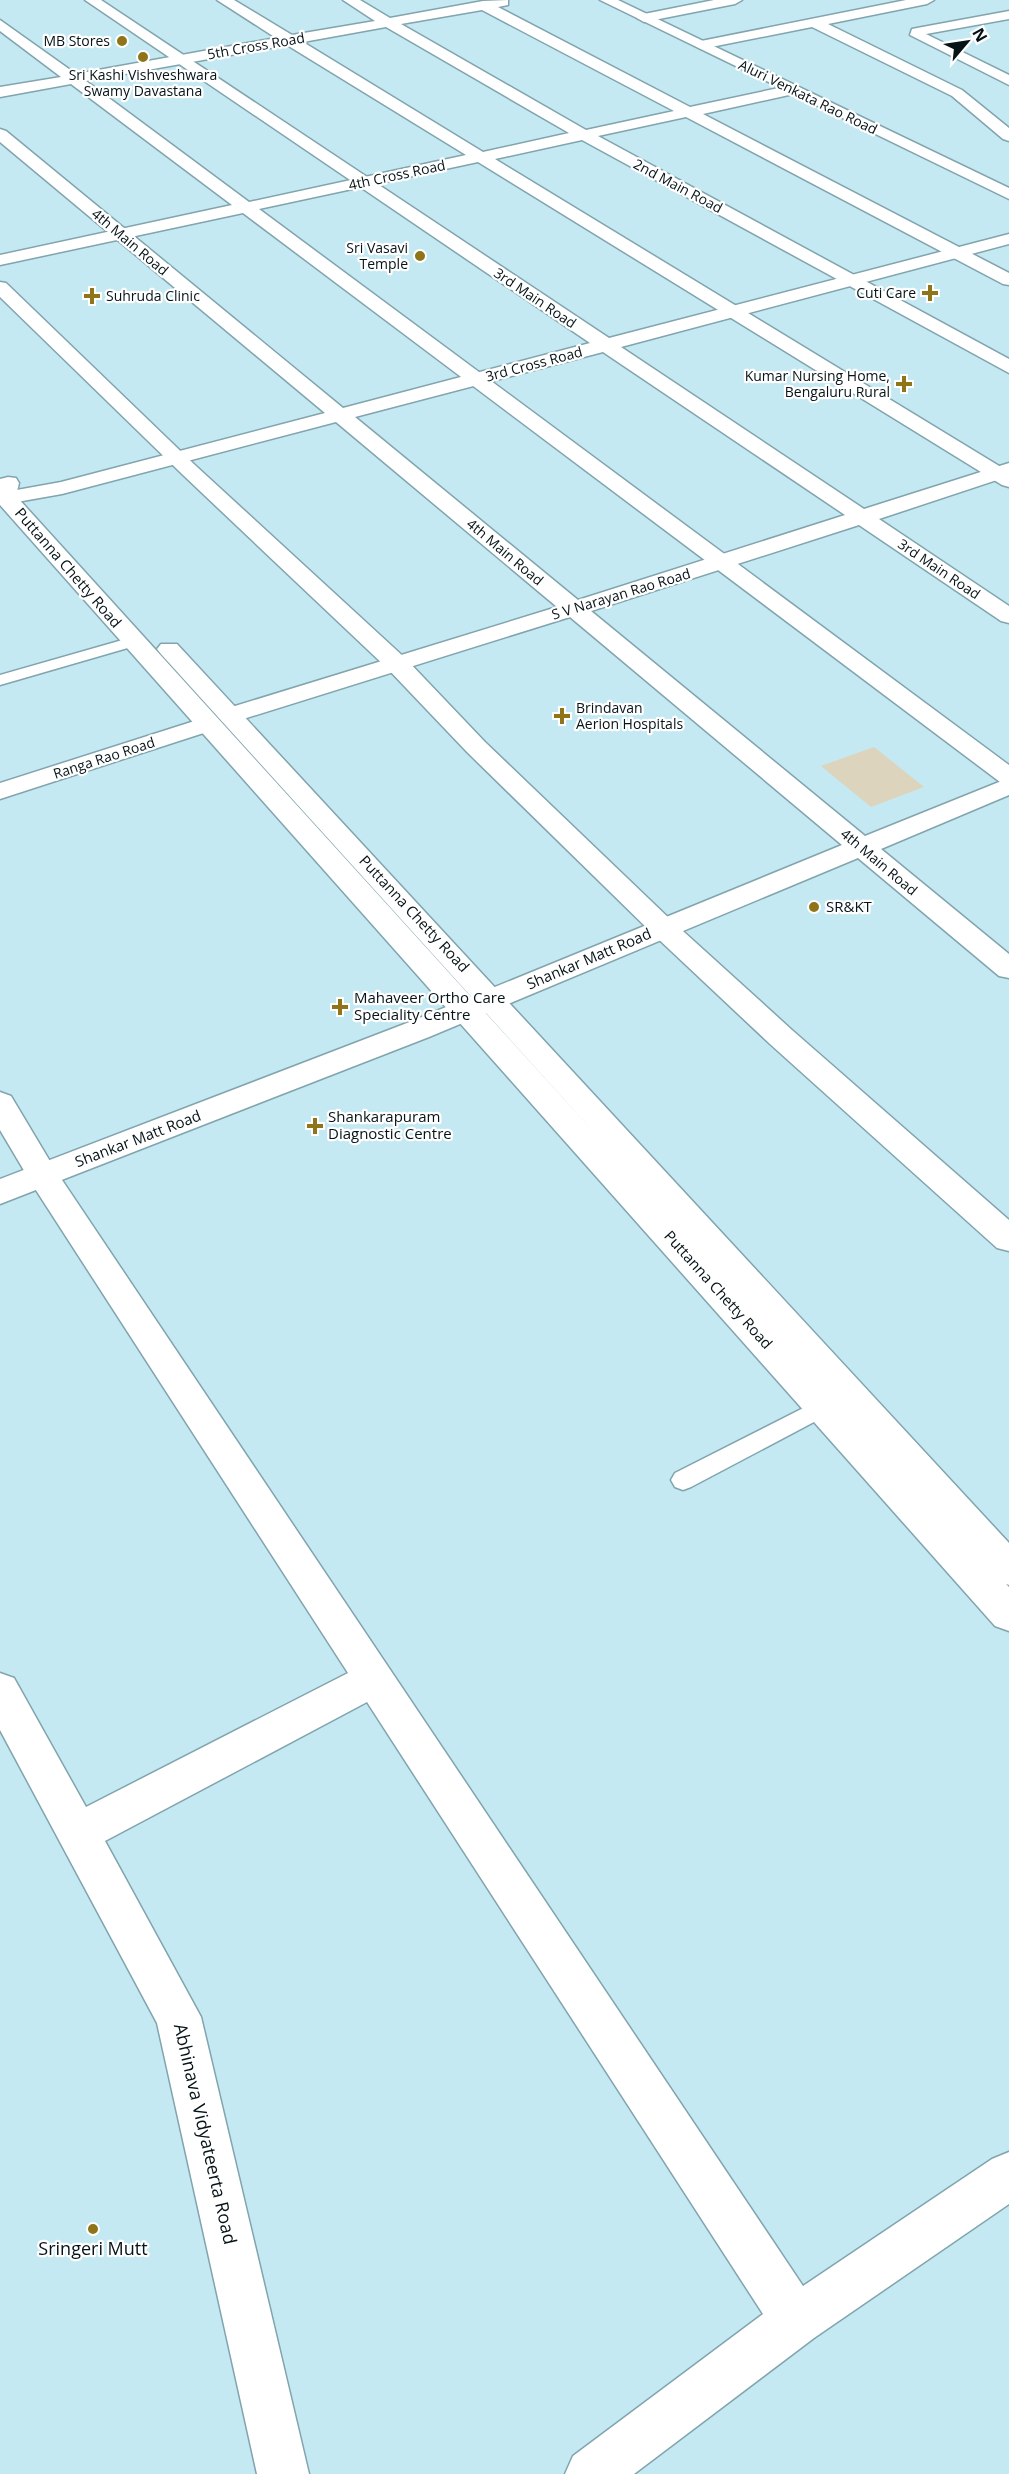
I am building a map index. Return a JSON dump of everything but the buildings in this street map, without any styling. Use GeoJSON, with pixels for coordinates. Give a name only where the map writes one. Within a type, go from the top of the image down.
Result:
{"type":"FeatureCollection","features":[{"type":"Feature","properties":{"kind":"street","name":"3rd Main Road"},"geometry":{"type":"LineString","coordinates":[[92,0],[1009,616]]}},
{"type":"Feature","properties":{"kind":"street"},"geometry":{"type":"LineString","coordinates":[[224,0],[733,312],[1005,474]]}},
{"type":"Feature","properties":{"kind":"street","name":"2nd Main Road"},"geometry":{"type":"LineString","coordinates":[[350,0],[583,135],[854,280],[1009,367]]}},
{"type":"Feature","properties":{"kind":"street","name":"Aluri Venkata Rao Road"},"geometry":{"type":"LineString","coordinates":[[607,0],[1009,194]]}},
{"type":"Feature","properties":{"kind":"street"},"geometry":{"type":"LineString","coordinates":[[644,18],[735,0]]}},
{"type":"Feature","properties":{"kind":"street"},"geometry":{"type":"LineString","coordinates":[[868,0],[887,8]]}},
{"type":"Feature","properties":{"kind":"street"},"geometry":{"type":"LineString","coordinates":[[701,45],[927,0]]}},
{"type":"Feature","properties":{"kind":"street","name":"5th Cross Road"},"geometry":{"type":"LineString","coordinates":[[0,92],[496,2]]}},
{"type":"Feature","properties":{"kind":"street"},"geometry":{"type":"LineString","coordinates":[[496,2],[686,113],[1009,280]]}},
{"type":"Feature","properties":{"kind":"street"},"geometry":{"type":"LineString","coordinates":[[1009,15],[972,20],[917,32],[917,35],[1009,81]]}},
{"type":"Feature","properties":{"kind":"street"},"geometry":{"type":"LineString","coordinates":[[972,20],[1000,33]]}},
{"type":"Feature","properties":{"kind":"street"},"geometry":{"type":"LineString","coordinates":[[814,23],[957,93],[1009,136]]}},
{"type":"Feature","properties":{"kind":"street"},"geometry":{"type":"LineString","coordinates":[[0,24],[1009,777]]}},
{"type":"Feature","properties":{"kind":"street","name":"4th Cross Road"},"geometry":{"type":"LineString","coordinates":[[0,260],[793,90]]}},
{"type":"Feature","properties":{"kind":"street","name":"4th Main Road"},"geometry":{"type":"LineString","coordinates":[[0,134],[1009,969]]}},
{"type":"Feature","properties":{"kind":"street","name":"3rd Cross Road"},"geometry":{"type":"LineString","coordinates":[[11,496],[60,489],[1009,239]]}},
{"type":"Feature","properties":{"kind":"street"},"geometry":{"type":"LineString","coordinates":[[0,286],[176,457],[396,663],[476,747],[663,927],[781,1037],[1009,1239]]}},
{"type":"Feature","properties":{"kind":"street","name":"S V Narayan Rao Road"},"geometry":{"type":"LineString","coordinates":[[219,720],[861,517],[1005,474]]}},
{"type":"Feature","properties":{"kind":"street","name":"Puttanna Chetty Road"},"geometry":{"type":"LineString","coordinates":[[11,496],[132,642],[219,720]]}},
{"type":"Feature","properties":{"kind":"street","name":"Puttanna Chetty Road"},"geometry":{"type":"LineString","coordinates":[[11,496],[479,1005],[1009,1569]]}},
{"type":"Feature","properties":{"kind":"street","name":"Ranga Rao Road"},"geometry":{"type":"LineString","coordinates":[[0,791],[219,720]]}},
{"type":"Feature","properties":{"kind":"street","name":"Shankar Matt Road"},"geometry":{"type":"LineString","coordinates":[[0,1192],[479,1005],[663,927],[1009,786]]}},
{"type":"Feature","properties":{"kind":"street","name":"Puttanna Chetty Road"},"geometry":{"type":"LineString","coordinates":[[479,1005],[824,1407],[1009,1614]]}},
{"type":"Feature","properties":{"kind":"street"},"geometry":{"type":"LineString","coordinates":[[0,1103],[43,1176],[796,2320]]}},
{"type":"Feature","properties":{"kind":"street"},"geometry":{"type":"LineString","coordinates":[[78,1833],[374,1679]]}},
{"type":"Feature","properties":{"kind":"street","name":"Abhinava Vidyateerta Road"},"geometry":{"type":"LineString","coordinates":[[0,1690],[178,2017],[283,2474]]}},
{"type":"Feature","properties":{"kind":"street"},"geometry":{"type":"LineString","coordinates":[[591,2474],[796,2320],[1009,2176]]}},
{"type":"Feature","properties":{"kind":"lane"},"geometry":{"type":"LineString","coordinates":[[0,680],[132,642]]}},
{"type":"Feature","properties":{"kind":"lane"},"geometry":{"type":"LineString","coordinates":[[683,1480],[824,1407]]}},
{"type":"Feature","properties":{"kind":"shaded area"},"geometry":{"type":"Polygon","coordinates":[[[874,747],[924,787],[871,807],[821,766],[874,747]]]}},
{"type":"Feature","properties":{"kind":"place","name":"MB Stores"},"geometry":{"type":"Point","coordinates":[122,41]}},
{"type":"Feature","properties":{"kind":"place","name":"Sri Kashi Vishveshwara Swamy Davastana"},"geometry":{"type":"Point","coordinates":[143,57]}},
{"type":"Feature","properties":{"kind":"place","name":"Sri Vasavi Temple"},"geometry":{"type":"Point","coordinates":[420,256]}},
{"type":"Feature","properties":{"kind":"place","name":"Cuti Care"},"geometry":{"type":"Point","coordinates":[930,293]}},
{"type":"Feature","properties":{"kind":"place","name":"Suhruda Clinic"},"geometry":{"type":"Point","coordinates":[92,296]}},
{"type":"Feature","properties":{"kind":"place","name":"Kumar Nursing Home, Bengaluru Rural"},"geometry":{"type":"Point","coordinates":[904,384]}},
{"type":"Feature","properties":{"kind":"place","name":"Brindavan Aerion Hospitals"},"geometry":{"type":"Point","coordinates":[562,716]}},
{"type":"Feature","properties":{"kind":"place","name":"SR&KT"},"geometry":{"type":"Point","coordinates":[814,907]}},
{"type":"Feature","properties":{"kind":"place","name":"Mahaveer Ortho Care Speciality Centre"},"geometry":{"type":"Point","coordinates":[340,1007]}},
{"type":"Feature","properties":{"kind":"place","name":"Shankarapuram Diagnostic Centre"},"geometry":{"type":"Point","coordinates":[315,1126]}},
{"type":"Feature","properties":{"kind":"place","name":"Sringeri Mutt"},"geometry":{"type":"Point","coordinates":[93,2229]}}]}
